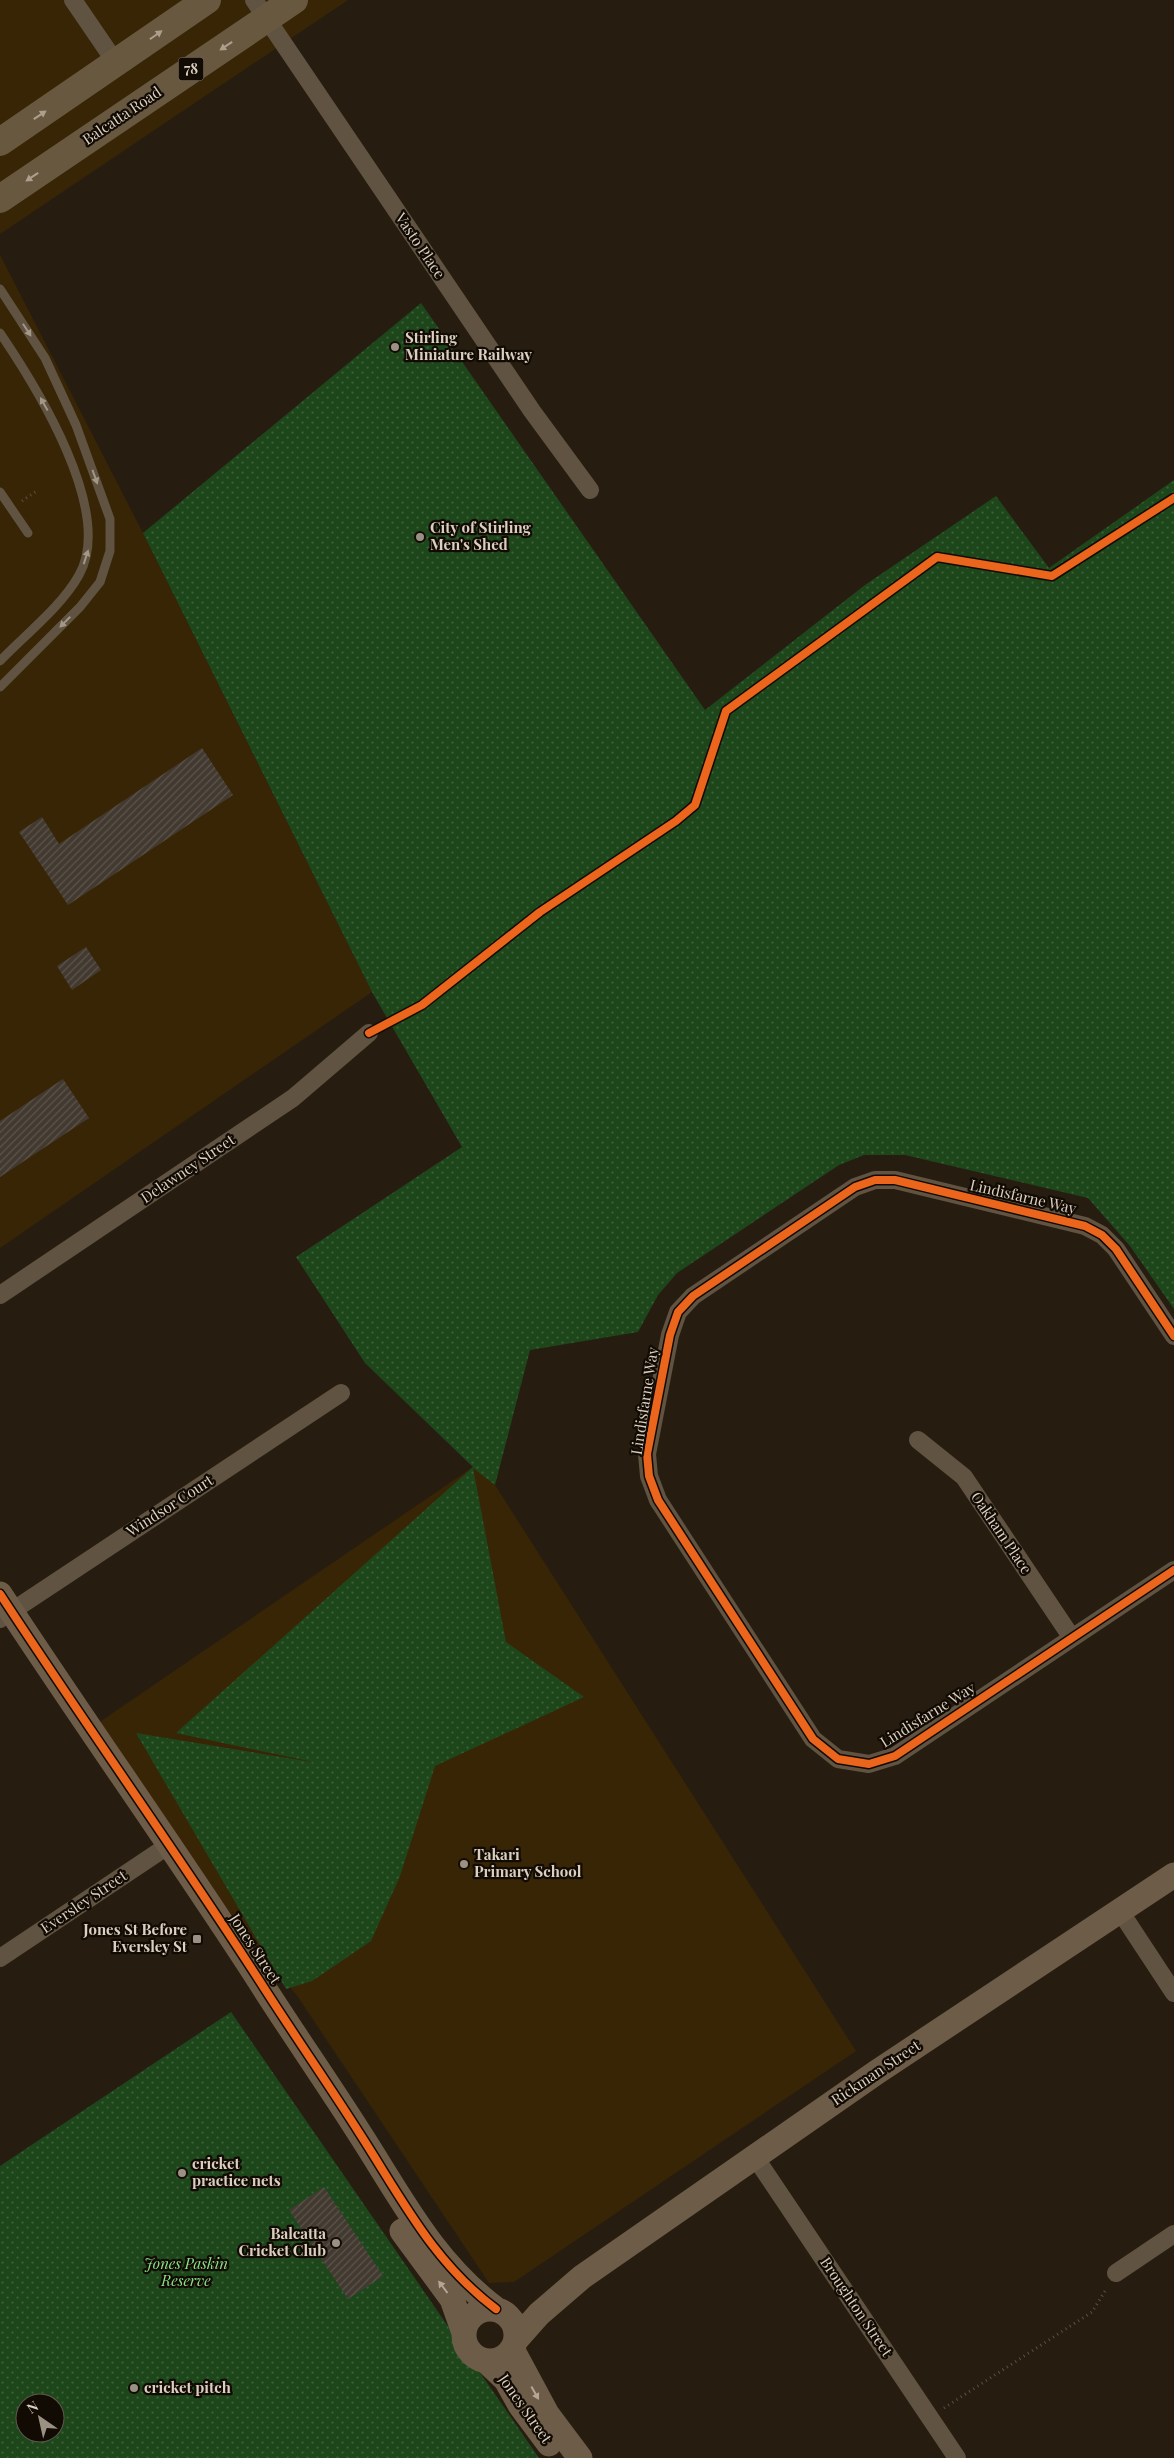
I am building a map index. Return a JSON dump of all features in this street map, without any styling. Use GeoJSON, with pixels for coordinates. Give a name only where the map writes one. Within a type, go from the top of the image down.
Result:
{"type":"FeatureCollection","features":[{"type":"Feature","properties":{"kind":"main road"},"geometry":{"type":"LineString","coordinates":[[0,142],[207,0]]}},
{"type":"Feature","properties":{"kind":"main road","name":"Balcatta Road"},"geometry":{"type":"LineString","coordinates":[[2,199],[260,9],[294,0]]}},
{"type":"Feature","properties":{"kind":"street"},"geometry":{"type":"LineString","coordinates":[[73,0],[116,63]]}},
{"type":"Feature","properties":{"kind":"street","name":"Vasto Place"},"geometry":{"type":"LineString","coordinates":[[260,9],[527,403],[590,490]]}},
{"type":"Feature","properties":{"kind":"street","name":"Delawney Street"},"geometry":{"type":"LineString","coordinates":[[0,1295],[293,1098],[369,1033]]}},
{"type":"Feature","properties":{"kind":"street","name":"Lindisfarne Way"},"geometry":{"type":"LineString","coordinates":[[1174,1336],[1116,1249],[1102,1235],[1085,1226],[895,1180],[875,1180],[855,1188],[693,1296],[678,1312],[670,1335],[647,1454],[649,1476],[658,1500],[813,1739],[838,1759],[869,1764],[895,1756],[1174,1570]]}},
{"type":"Feature","properties":{"kind":"street","name":"Windsor Court"},"geometry":{"type":"LineString","coordinates":[[3,1612],[341,1393]]}},
{"type":"Feature","properties":{"kind":"street","name":"Oakham Place"},"geometry":{"type":"LineString","coordinates":[[918,1440],[964,1477],[1072,1638]]}},
{"type":"Feature","properties":{"kind":"street","name":"Jones Street"},"geometry":{"type":"LineString","coordinates":[[3,1612],[162,1849],[276,2040],[346,2143],[391,2216],[452,2299],[463,2330]]}},
{"type":"Feature","properties":{"kind":"street","name":"Jones Street"},"geometry":{"type":"LineString","coordinates":[[162,1849],[210,1904],[285,2024],[360,2134],[418,2229],[462,2280],[501,2312]]}},
{"type":"Feature","properties":{"kind":"street","name":"Eversley Street"},"geometry":{"type":"LineString","coordinates":[[0,1958],[162,1849]]}},
{"type":"Feature","properties":{"kind":"street","name":"Rickman Street"},"geometry":{"type":"LineString","coordinates":[[514,2344],[539,2314],[582,2277],[877,2072],[1174,1875]]}},
{"type":"Feature","properties":{"kind":"street"},"geometry":{"type":"LineString","coordinates":[[1120,1911],[1174,1992]]}},
{"type":"Feature","properties":{"kind":"street","name":"Broughton Street"},"geometry":{"type":"LineString","coordinates":[[755,2157],[957,2458]]}},
{"type":"Feature","properties":{"kind":"street"},"geometry":{"type":"LineString","coordinates":[[1116,2273],[1174,2234]]}},
{"type":"Feature","properties":{"kind":"street","name":"Rickman Street"},"geometry":{"type":"LineString","coordinates":[[501,2312],[582,2277]]}},
{"type":"Feature","properties":{"kind":"street"},"geometry":{"type":"LineString","coordinates":[[488,2308],[501,2312],[512,2321],[516,2330],[514,2344],[506,2356],[497,2361],[487,2362],[477,2359],[469,2352],[463,2338],[463,2330],[472,2315],[488,2308]]}},
{"type":"Feature","properties":{"kind":"street","name":"Jones Street"},"geometry":{"type":"LineString","coordinates":[[514,2344],[547,2414],[580,2458]]}},
{"type":"Feature","properties":{"kind":"street","name":"Jones Street"},"geometry":{"type":"LineString","coordinates":[[487,2362],[500,2372],[520,2406],[560,2458]]}},
{"type":"Feature","properties":{"kind":"lane"},"geometry":{"type":"LineString","coordinates":[[0,289],[45,358],[76,425],[110,519],[110,551],[100,582],[80,607],[0,687]]}},
{"type":"Feature","properties":{"kind":"lane"},"geometry":{"type":"LineString","coordinates":[[0,333],[26,371],[59,432],[89,521],[89,548],[80,574],[64,596],[0,661]]}},
{"type":"Feature","properties":{"kind":"lane"},"geometry":{"type":"LineString","coordinates":[[0,492],[28,533]]}},
{"type":"Feature","properties":{"kind":"path"},"geometry":{"type":"LineString","coordinates":[[930,2417],[1092,2312],[1116,2273]]}},
{"type":"Feature","properties":{"kind":"shaded area"},"geometry":{"type":"Polygon","coordinates":[[[0,0],[348,0],[0,234],[0,0]]]}},
{"type":"Feature","properties":{"kind":"shaded area"},"geometry":{"type":"Polygon","coordinates":[[[0,255],[143,533],[372,992],[0,1248],[0,255]]]}},
{"type":"Feature","properties":{"kind":"shaded area","name":"Takari Primary School"},"geometry":{"type":"Polygon","coordinates":[[[473,1467],[495,1485],[856,2051],[514,2282],[489,2283],[298,1997],[85,1732],[473,1467]]]}},
{"type":"Feature","properties":{"kind":"green space"},"geometry":{"type":"Polygon","coordinates":[[[421,303],[705,710],[865,585],[996,496],[1049,568],[1174,480],[1174,1309],[1130,1246],[1088,1198],[905,1155],[864,1155],[839,1165],[677,1273],[658,1295],[638,1332],[530,1350],[495,1485],[473,1468],[506,1642],[584,1697],[435,1766],[400,1876],[371,1941],[312,1981],[286,1989],[136,1733],[318,1763],[176,1733],[473,1467],[365,1363],[296,1257],[462,1147],[372,992],[143,533],[421,303]]]}},
{"type":"Feature","properties":{"kind":"green space","name":"Jones Paskin Reserve"},"geometry":{"type":"Polygon","coordinates":[[[231,2012],[539,2458],[0,2458],[0,2166],[231,2012]]]}},
{"type":"Feature","properties":{"kind":"building"},"geometry":{"type":"Polygon","coordinates":[[[202,748],[233,795],[68,905],[19,832],[42,817],[59,844],[202,748]]]}},
{"type":"Feature","properties":{"kind":"building"},"geometry":{"type":"Polygon","coordinates":[[[86,947],[101,970],[72,990],[57,966],[86,947]]]}},
{"type":"Feature","properties":{"kind":"building"},"geometry":{"type":"Polygon","coordinates":[[[63,1079],[89,1118],[0,1177],[0,1121],[63,1079]]]}},
{"type":"Feature","properties":{"kind":"building","name":"Balcatta Cricket Club"},"geometry":{"type":"Polygon","coordinates":[[[324,2187],[383,2276],[348,2299],[289,2210],[324,2187]]]}},
{"type":"Feature","properties":{"kind":"cycle path"},"geometry":{"type":"LineString","coordinates":[[369,1033],[422,1005],[540,912],[676,821],[695,805],[726,711],[937,557],[1052,576],[1174,498]]}},
{"type":"Feature","properties":{"kind":"cycle path"},"geometry":{"type":"LineString","coordinates":[[1174,1336],[1116,1249],[1102,1235],[1085,1226],[895,1180],[875,1180],[855,1187],[693,1296],[678,1312],[670,1335],[647,1454],[649,1476],[658,1500],[813,1739],[838,1759],[869,1764],[895,1756],[1174,1570]]}},
{"type":"Feature","properties":{"kind":"cycle path"},"geometry":{"type":"LineString","coordinates":[[0,1594],[227,1931],[420,2228],[454,2271],[496,2309]]}},
{"type":"Feature","properties":{"kind":"place","name":"Stirling Miniature Railway"},"geometry":{"type":"Point","coordinates":[395,347]}},
{"type":"Feature","properties":{"kind":"place","name":"City of Stirling Men's Shed"},"geometry":{"type":"Point","coordinates":[420,537]}},
{"type":"Feature","properties":{"kind":"place","name":"Takari Primary School"},"geometry":{"type":"Point","coordinates":[464,1864]}},
{"type":"Feature","properties":{"kind":"place","name":"Jones St Before Eversley St"},"geometry":{"type":"Point","coordinates":[197,1939]}},
{"type":"Feature","properties":{"kind":"place","name":"cricket practice nets"},"geometry":{"type":"Point","coordinates":[182,2173]}},
{"type":"Feature","properties":{"kind":"place","name":"Balcatta Cricket Club"},"geometry":{"type":"Point","coordinates":[336,2243]}},
{"type":"Feature","properties":{"kind":"place","name":"cricket pitch"},"geometry":{"type":"Point","coordinates":[134,2388]}}]}
